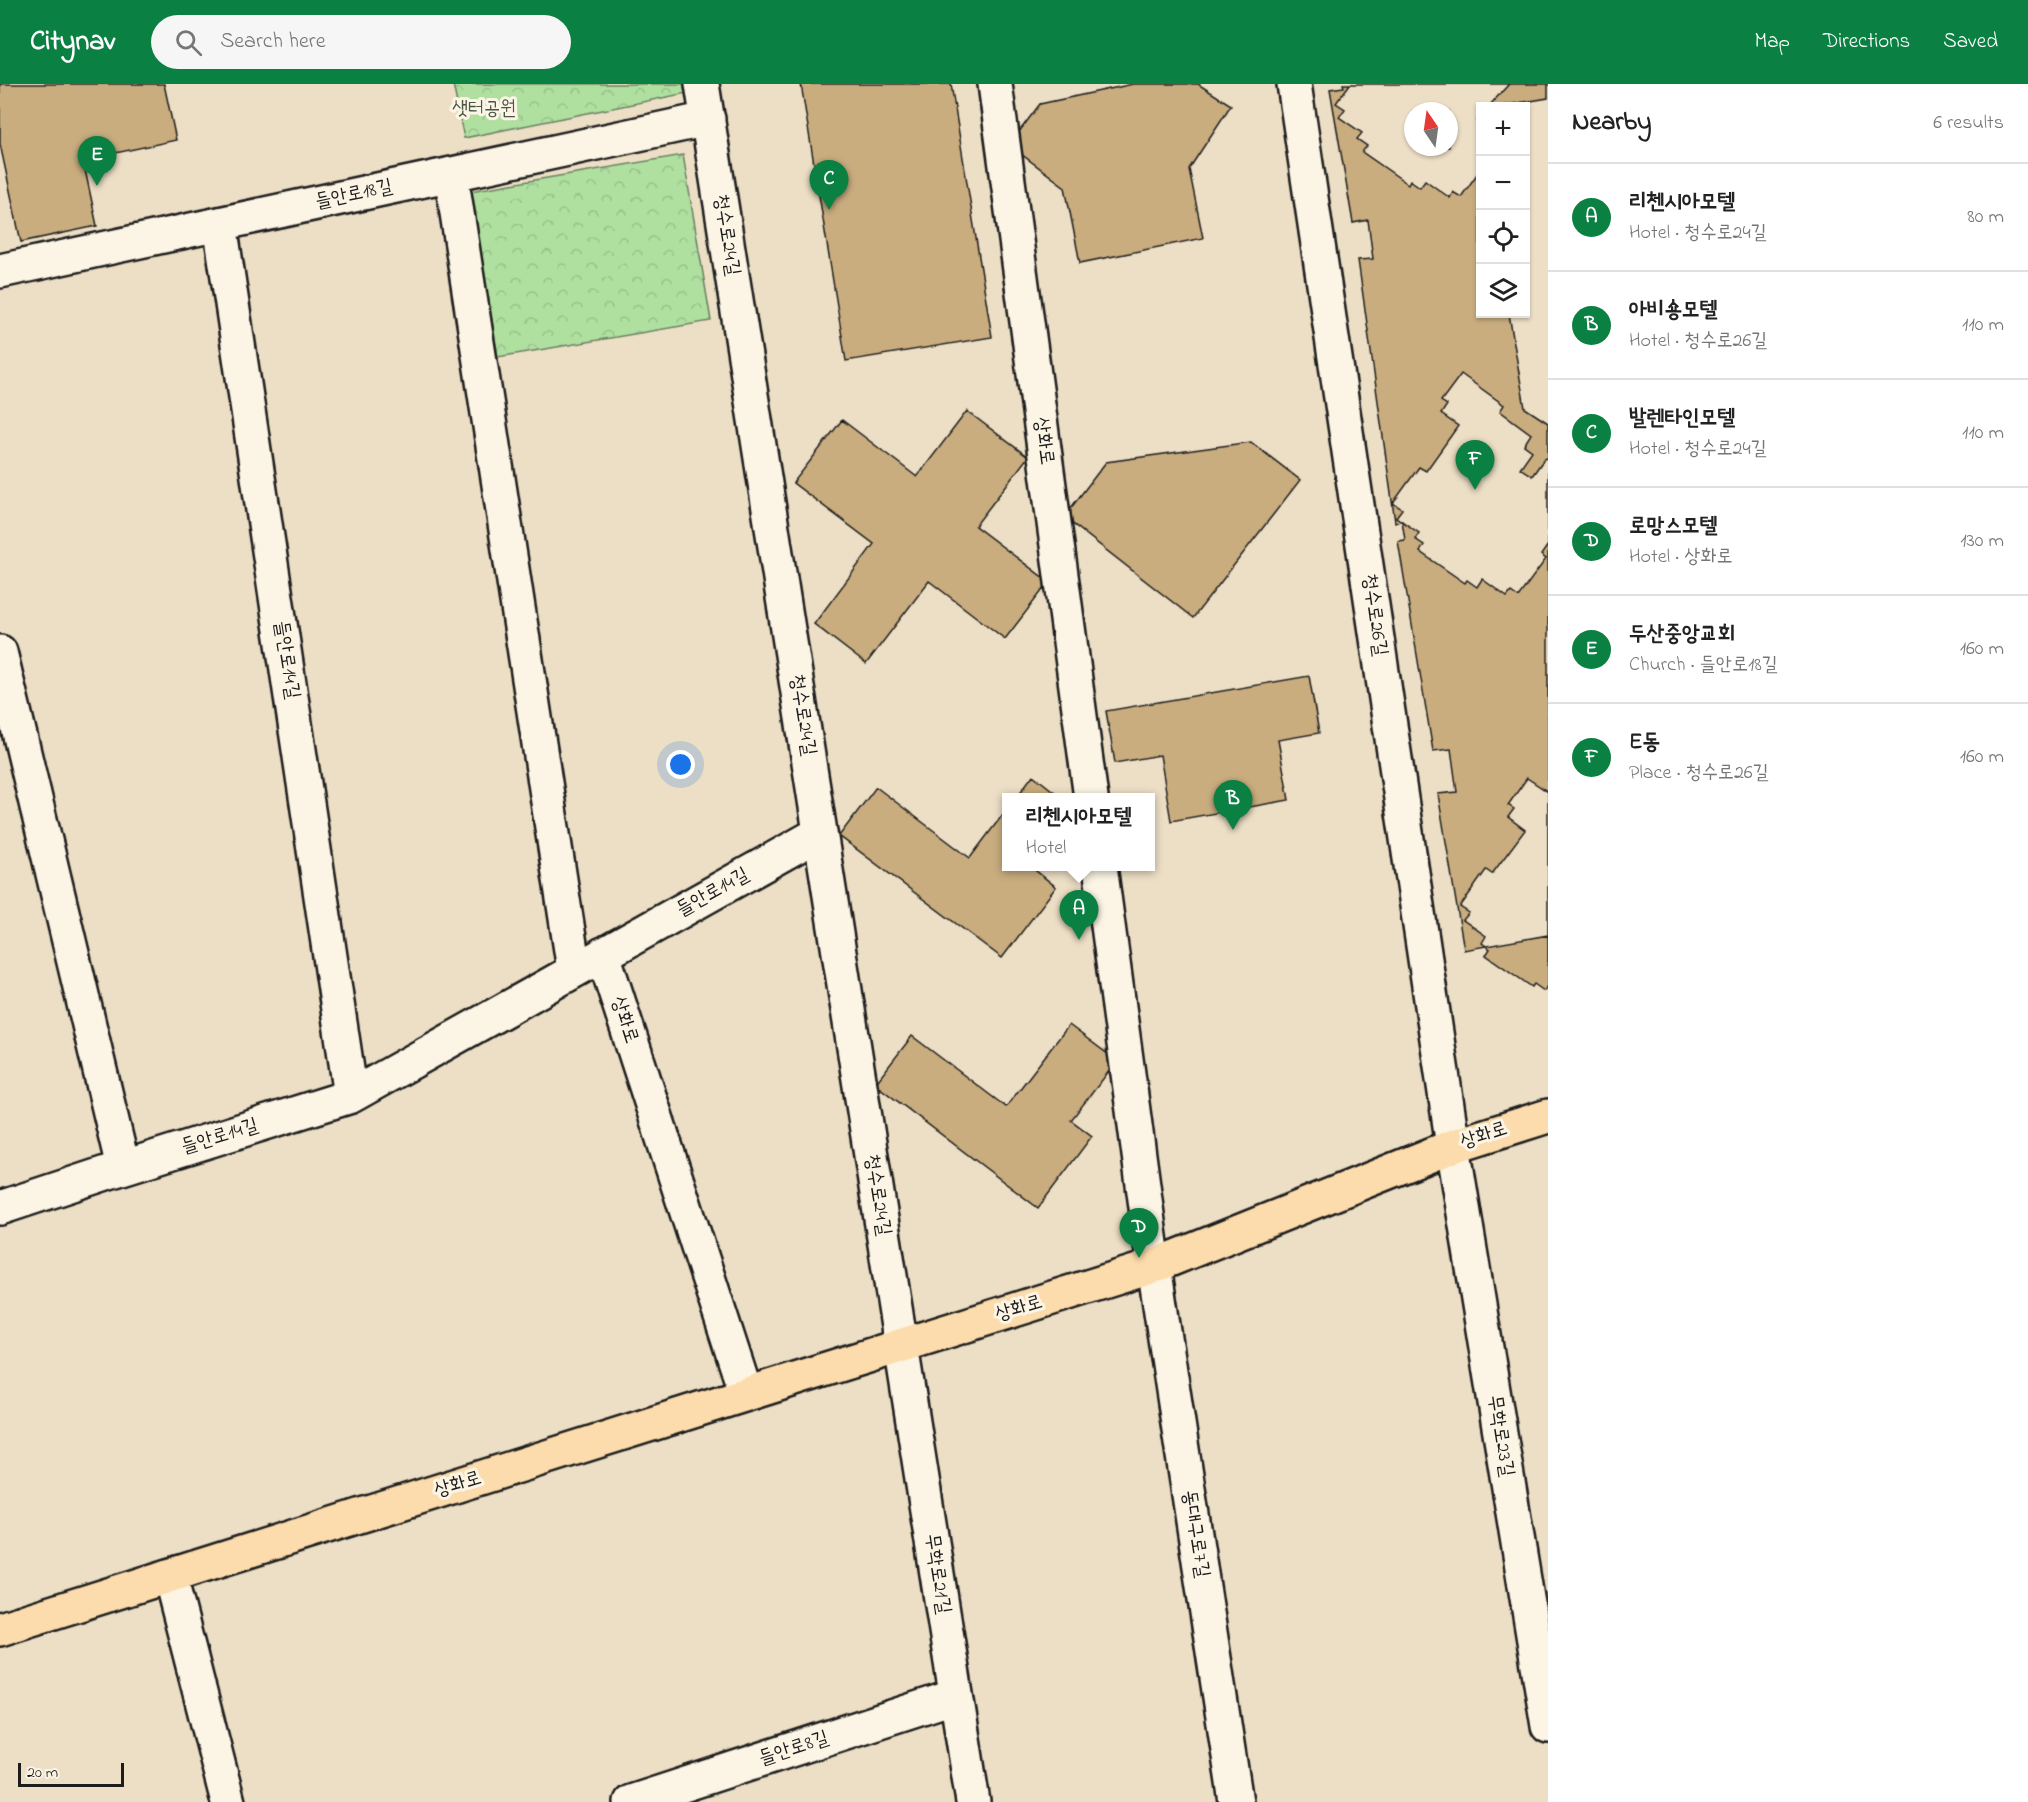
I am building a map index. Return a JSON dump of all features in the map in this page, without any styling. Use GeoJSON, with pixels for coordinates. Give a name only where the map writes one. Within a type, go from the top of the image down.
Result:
{"type":"FeatureCollection","features":[{"type":"Feature","properties":{"kind":"main road","name":"상화로"},"geometry":{"type":"LineString","coordinates":[[0,1629],[1154,1266],[1453,1146],[1548,1116]]}},
{"type":"Feature","properties":{"kind":"street","name":"청수로24길"},"geometry":{"type":"LineString","coordinates":[[702,84],[901,1346]]}},
{"type":"Feature","properties":{"kind":"street","name":"상화로"},"geometry":{"type":"LineString","coordinates":[[995,84],[1090,793]]}},
{"type":"Feature","properties":{"kind":"street","name":"청수로26길"},"geometry":{"type":"LineString","coordinates":[[1294,84],[1453,1146]]}},
{"type":"Feature","properties":{"kind":"street","name":"들안로18길"},"geometry":{"type":"LineString","coordinates":[[0,271],[708,119]]}},
{"type":"Feature","properties":{"kind":"street"},"geometry":{"type":"LineString","coordinates":[[451,174],[574,970]]}},
{"type":"Feature","properties":{"kind":"street","name":"들안로14길"},"geometry":{"type":"LineString","coordinates":[[220,224],[351,1096]]}},
{"type":"Feature","properties":{"kind":"street"},"geometry":{"type":"LineString","coordinates":[[0,652],[123,1167]]}},
{"type":"Feature","properties":{"kind":"street","name":"들안로14길"},"geometry":{"type":"LineString","coordinates":[[0,1208],[351,1096],[820,833]]}},
{"type":"Feature","properties":{"kind":"street"},"geometry":{"type":"LineString","coordinates":[[1101,871],[1154,1266]]}},
{"type":"Feature","properties":{"kind":"street","name":"상화로"},"geometry":{"type":"LineString","coordinates":[[603,954],[746,1394]]}},
{"type":"Feature","properties":{"kind":"street","name":"무학로23길"},"geometry":{"type":"LineString","coordinates":[[1453,1146],[1548,1726]]}},
{"type":"Feature","properties":{"kind":"street","name":"동대구로7길"},"geometry":{"type":"LineString","coordinates":[[1154,1266],[1236,1802]]}},
{"type":"Feature","properties":{"kind":"street","name":"무학로21길"},"geometry":{"type":"LineString","coordinates":[[901,1346],[973,1802]]}},
{"type":"Feature","properties":{"kind":"street"},"geometry":{"type":"LineString","coordinates":[[170,1575],[228,1802]]}},
{"type":"Feature","properties":{"kind":"street","name":"들안로8길"},"geometry":{"type":"LineString","coordinates":[[631,1802],[956,1696]]}},
{"type":"Feature","properties":{"kind":"green space","name":"샛터공원"},"geometry":{"type":"Polygon","coordinates":[[[453,84],[685,84],[687,93],[464,138],[453,84]]]}},
{"type":"Feature","properties":{"kind":"green space"},"geometry":{"type":"Polygon","coordinates":[[[683,155],[711,321],[498,357],[470,191],[683,155]]]}},
{"type":"Feature","properties":{"kind":"building"},"geometry":{"type":"Polygon","coordinates":[[[0,84],[164,84],[176,140],[83,160],[97,226],[21,242],[0,144],[0,84]]]}},
{"type":"Feature","properties":{"kind":"building"},"geometry":{"type":"Polygon","coordinates":[[[801,84],[951,84],[992,337],[846,361],[801,84]]]}},
{"type":"Feature","properties":{"kind":"building"},"geometry":{"type":"Polygon","coordinates":[[[1133,84],[1198,84],[1231,105],[1189,169],[1203,238],[1080,263],[1065,187],[1009,145],[1040,104],[1133,84]]]}},
{"type":"Feature","properties":{"kind":"building"},"geometry":{"type":"Polygon","coordinates":[[[1343,84],[1509,84],[1493,102],[1476,102],[1476,318],[1510,318],[1525,408],[1548,423],[1548,935],[1464,950],[1438,794],[1457,792],[1451,749],[1433,751],[1398,541],[1405,540],[1402,521],[1395,522],[1358,260],[1373,259],[1368,220],[1353,223],[1330,89],[1344,87],[1343,84]]]}},
{"type":"Feature","properties":{"kind":"building"},"geometry":{"type":"Polygon","coordinates":[[[1350,84],[1548,84],[1548,98],[1524,102],[1476,102],[1476,176],[1461,197],[1453,192],[1450,198],[1425,180],[1420,187],[1410,180],[1408,184],[1362,152],[1367,146],[1357,139],[1362,133],[1339,117],[1345,109],[1336,103],[1350,84]]]}},
{"type":"Feature","properties":{"kind":"building"},"geometry":{"type":"Polygon","coordinates":[[[1461,374],[1504,405],[1500,411],[1531,434],[1524,445],[1532,451],[1520,468],[1532,476],[1544,459],[1548,458],[1548,545],[1541,555],[1546,559],[1518,597],[1511,592],[1507,597],[1482,579],[1477,587],[1467,580],[1465,583],[1420,552],[1424,545],[1415,539],[1419,533],[1396,517],[1402,509],[1393,503],[1419,467],[1426,471],[1458,426],[1441,414],[1447,405],[1441,401],[1461,374]]]}},
{"type":"Feature","properties":{"kind":"building"},"geometry":{"type":"Polygon","coordinates":[[[967,411],[1028,457],[975,526],[1049,582],[1005,639],[929,581],[866,664],[814,624],[874,544],[793,483],[842,420],[917,477],[967,411]]]}},
{"type":"Feature","properties":{"kind":"building"},"geometry":{"type":"Polygon","coordinates":[[[1251,442],[1300,480],[1193,618],[1064,517],[1106,462],[1251,442]]]}},
{"type":"Feature","properties":{"kind":"building"},"geometry":{"type":"Polygon","coordinates":[[[1309,676],[1319,733],[1278,740],[1289,800],[1171,821],[1160,755],[1115,763],[1106,711],[1309,676]]]}},
{"type":"Feature","properties":{"kind":"building"},"geometry":{"type":"Polygon","coordinates":[[[1033,775],[1056,793],[1020,793],[1033,775]]]}},
{"type":"Feature","properties":{"kind":"building"},"geometry":{"type":"Polygon","coordinates":[[[1527,778],[1548,792],[1548,984],[1544,991],[1534,984],[1532,987],[1486,955],[1490,949],[1482,943],[1486,936],[1463,920],[1469,913],[1460,907],[1486,870],[1492,874],[1525,830],[1508,817],[1514,809],[1508,805],[1527,778]]]}},
{"type":"Feature","properties":{"kind":"building"},"geometry":{"type":"Polygon","coordinates":[[[876,787],[970,858],[1002,816],[1002,871],[1036,871],[1056,887],[1002,958],[839,836],[876,787]]]}},
{"type":"Feature","properties":{"kind":"building"},"geometry":{"type":"Polygon","coordinates":[[[1069,1025],[1117,1061],[1071,1120],[1092,1136],[1038,1208],[875,1084],[912,1036],[1006,1107],[1069,1025]]]}},
{"type":"Feature","properties":{"kind":"place","name":"두산중앙교회"},"geometry":{"type":"Point","coordinates":[97,186]}},
{"type":"Feature","properties":{"kind":"place","name":"발렌타인모텔"},"geometry":{"type":"Point","coordinates":[829,210]}},
{"type":"Feature","properties":{"kind":"place","name":"E동"},"geometry":{"type":"Point","coordinates":[1475,490]}},
{"type":"Feature","properties":{"kind":"place","name":"아비숑모텔"},"geometry":{"type":"Point","coordinates":[1233,830]}},
{"type":"Feature","properties":{"kind":"place","name":"리첸시아모텔"},"geometry":{"type":"Point","coordinates":[1079,940]}},
{"type":"Feature","properties":{"kind":"place","name":"로망스모텔"},"geometry":{"type":"Point","coordinates":[1139,1258]}}]}
